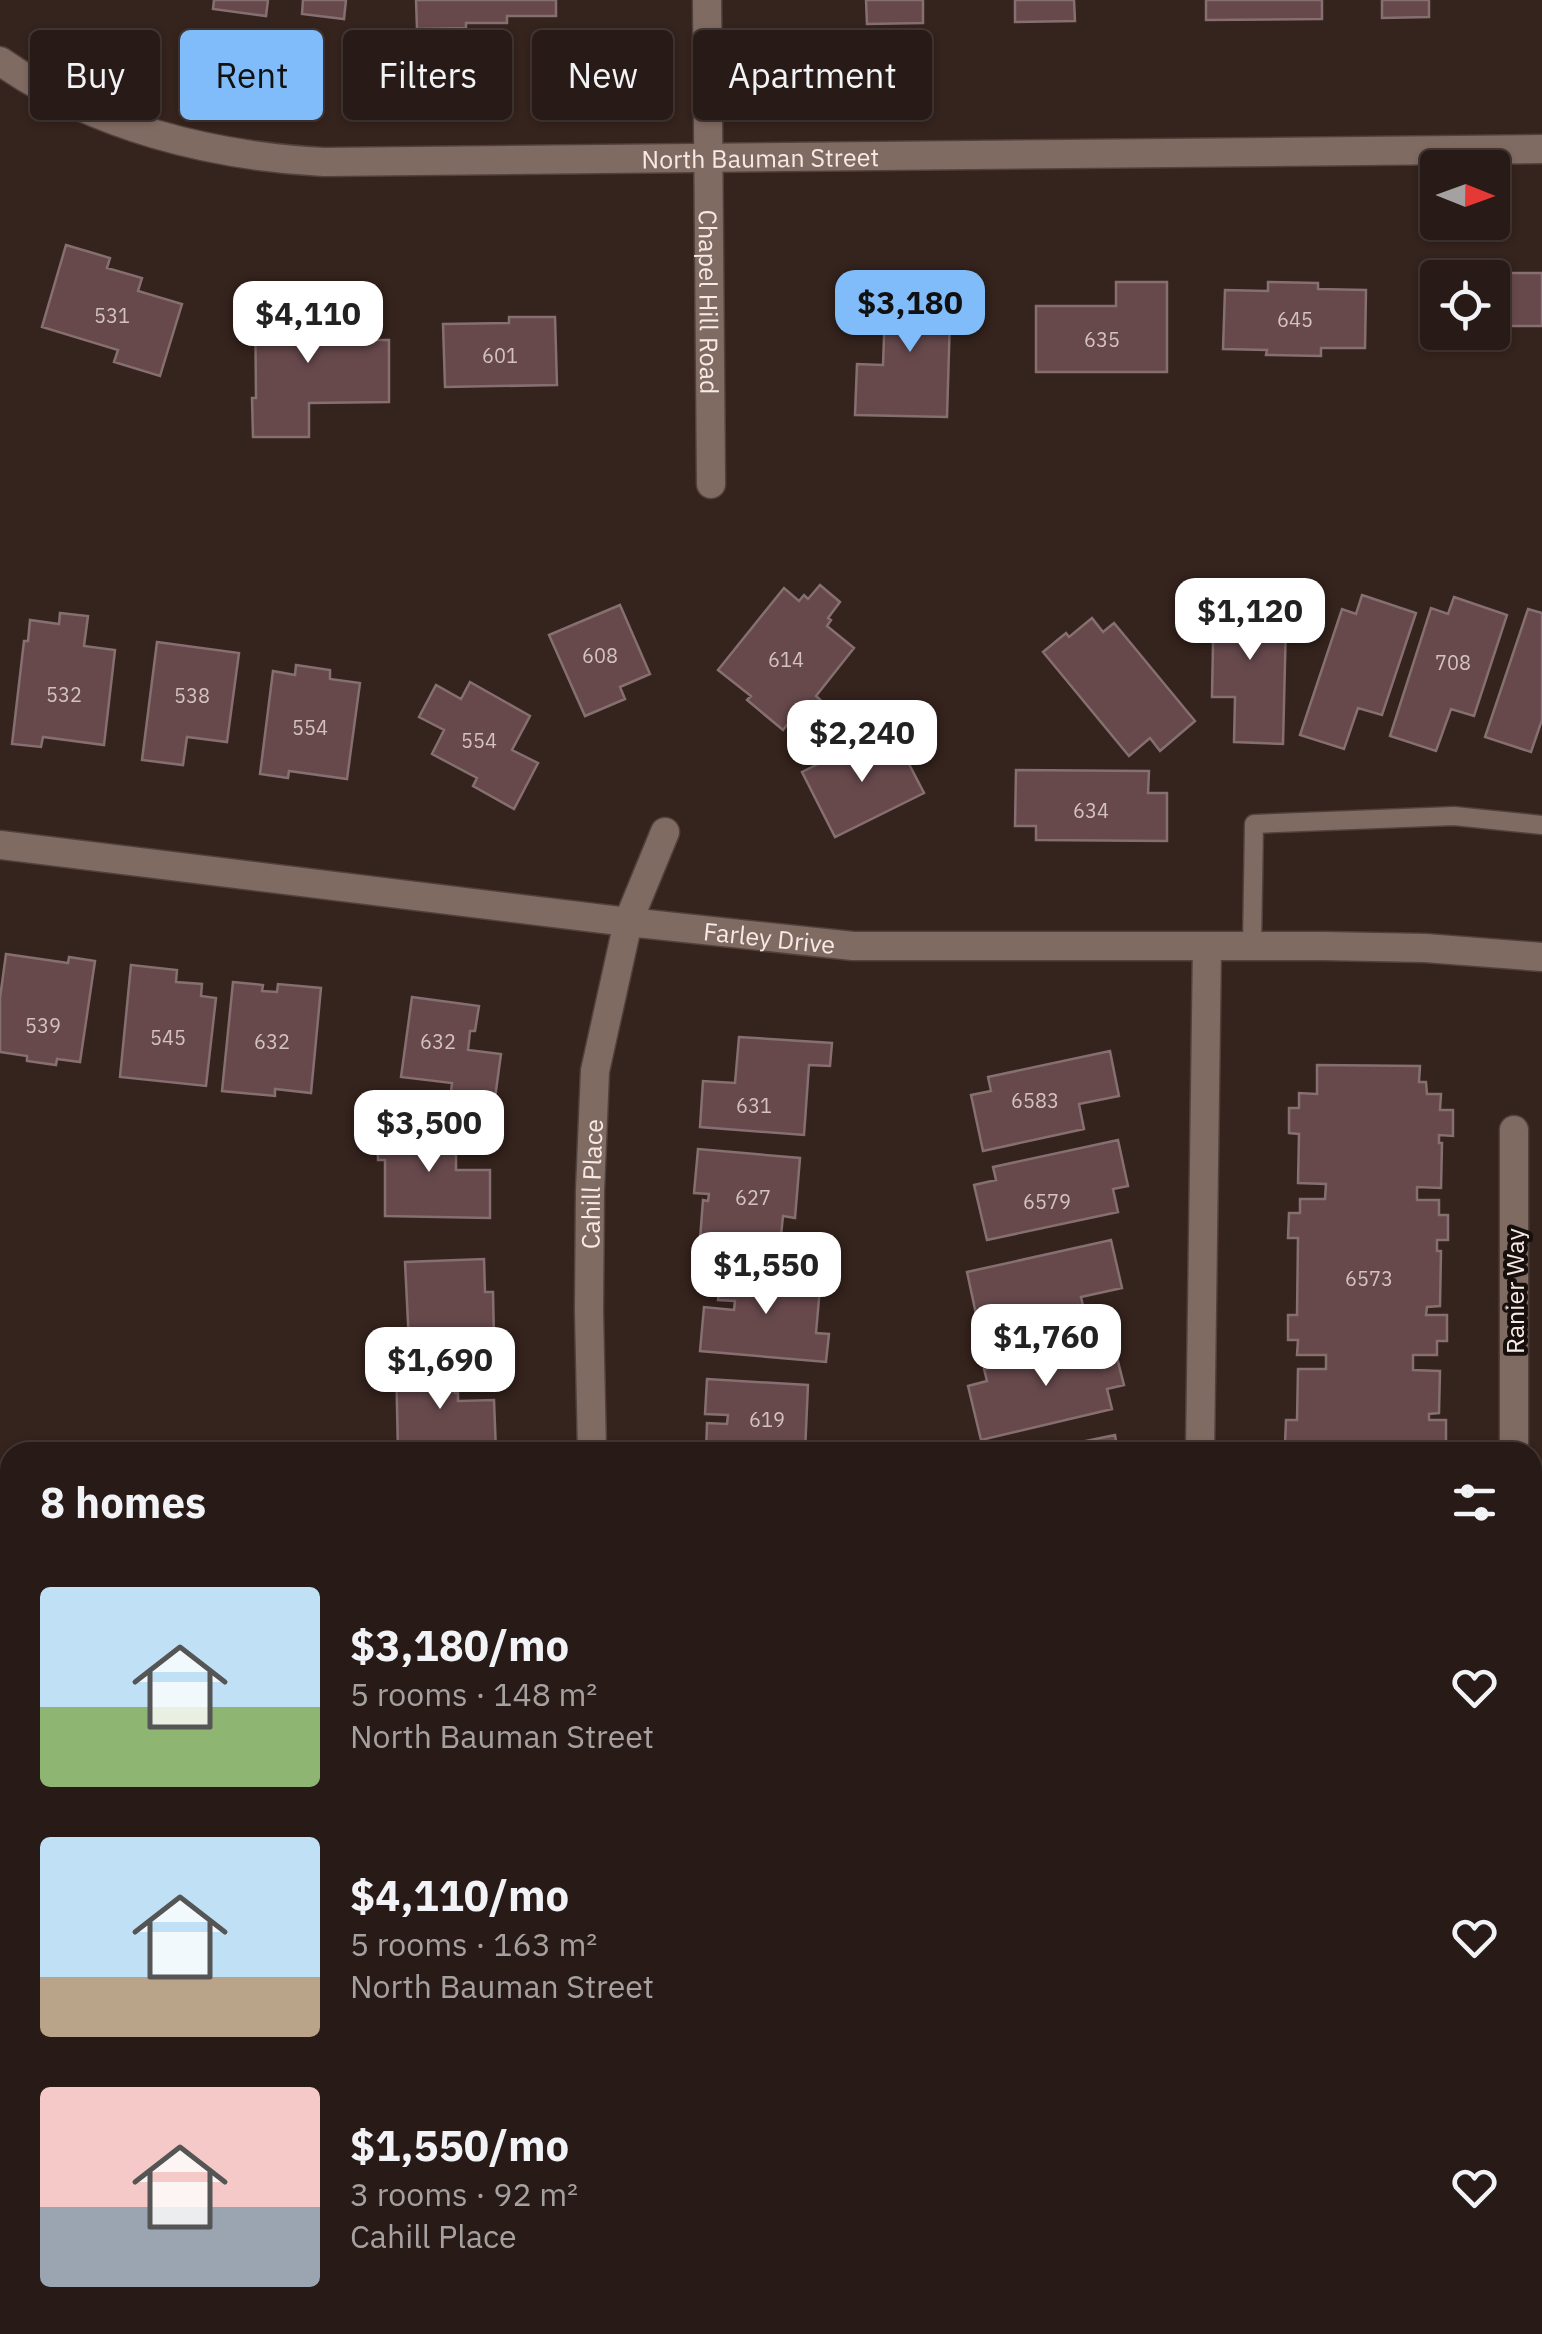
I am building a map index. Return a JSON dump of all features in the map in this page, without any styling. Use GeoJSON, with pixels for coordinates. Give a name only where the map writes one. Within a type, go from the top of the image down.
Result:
{"type":"FeatureCollection","features":[{"type":"Feature","properties":{"kind":"street","name":"Chapel Hill Road"},"geometry":{"type":"LineString","coordinates":[[707,0],[711,484]]}},
{"type":"Feature","properties":{"kind":"street","name":"North Bauman Street"},"geometry":{"type":"LineString","coordinates":[[0,61],[61,96],[137,129],[177,141],[261,157],[344,163],[1542,149]]}},
{"type":"Feature","properties":{"kind":"street","name":"Cahill Place"},"geometry":{"type":"LineString","coordinates":[[592,1442],[590,1190],[595,1071],[628,922],[665,832]]}},
{"type":"Feature","properties":{"kind":"street","name":"Farley Drive"},"geometry":{"type":"LineString","coordinates":[[0,845],[853,946],[1425,948],[1542,957]]}},
{"type":"Feature","properties":{"kind":"street"},"geometry":{"type":"LineString","coordinates":[[1200,1442],[1207,947]]}},
{"type":"Feature","properties":{"kind":"street","name":"Ranier Way"},"geometry":{"type":"LineString","coordinates":[[1514,1130],[1514,1442]]}},
{"type":"Feature","properties":{"kind":"lane"},"geometry":{"type":"LineString","coordinates":[[1252,946],[1254,824],[1454,816],[1542,825]]}},
{"type":"Feature","properties":{"kind":"building"},"geometry":{"type":"Polygon","coordinates":[[[214,0],[268,0],[266,16],[213,9],[214,0]]]}},
{"type":"Feature","properties":{"kind":"building"},"geometry":{"type":"Polygon","coordinates":[[[303,0],[346,0],[344,19],[302,14],[303,0]]]}},
{"type":"Feature","properties":{"kind":"building"},"geometry":{"type":"Polygon","coordinates":[[[416,0],[556,0],[556,16],[507,16],[507,23],[417,29],[416,0]]]}},
{"type":"Feature","properties":{"kind":"building"},"geometry":{"type":"Polygon","coordinates":[[[866,0],[923,0],[923,23],[867,24],[866,0]]]}},
{"type":"Feature","properties":{"kind":"building"},"geometry":{"type":"Polygon","coordinates":[[[1015,0],[1074,0],[1075,21],[1015,22],[1015,0]]]}},
{"type":"Feature","properties":{"kind":"building"},"geometry":{"type":"Polygon","coordinates":[[[1206,0],[1322,0],[1322,19],[1206,20],[1206,0]]]}},
{"type":"Feature","properties":{"kind":"building"},"geometry":{"type":"Polygon","coordinates":[[[1382,0],[1429,0],[1429,17],[1382,18],[1382,0]]]}},
{"type":"Feature","properties":{"kind":"building"},"geometry":{"type":"Polygon","coordinates":[[[66,245],[110,258],[107,268],[142,278],[138,291],[182,304],[160,376],[114,362],[118,350],[42,327],[66,245]]]}},
{"type":"Feature","properties":{"kind":"building"},"geometry":{"type":"Polygon","coordinates":[[[1510,273],[1542,273],[1542,326],[1510,326],[1510,273]]]}},
{"type":"Feature","properties":{"kind":"building"},"geometry":{"type":"Polygon","coordinates":[[[886,282],[951,284],[947,417],[855,415],[857,364],[883,365],[886,282]]]}},
{"type":"Feature","properties":{"kind":"building"},"geometry":{"type":"Polygon","coordinates":[[[1116,282],[1167,282],[1167,372],[1036,372],[1036,306],[1116,306],[1116,282]]]}},
{"type":"Feature","properties":{"kind":"building"},"geometry":{"type":"Polygon","coordinates":[[[1268,282],[1318,283],[1318,289],[1366,290],[1365,348],[1321,348],[1321,356],[1223,349],[1225,290],[1268,291],[1268,282]]]}},
{"type":"Feature","properties":{"kind":"building"},"geometry":{"type":"Polygon","coordinates":[[[255,292],[319,292],[320,340],[389,340],[389,402],[309,403],[309,437],[253,437],[255,292]]]}},
{"type":"Feature","properties":{"kind":"building"},"geometry":{"type":"Polygon","coordinates":[[[509,317],[555,317],[557,385],[445,387],[443,324],[509,323],[509,317]]]}},
{"type":"Feature","properties":{"kind":"building"},"geometry":{"type":"Polygon","coordinates":[[[820,585],[840,602],[827,626],[854,648],[816,696],[826,705],[800,736],[787,725],[783,730],[747,700],[751,696],[718,670],[784,588],[799,601],[804,595],[808,599],[820,585]]]}},
{"type":"Feature","properties":{"kind":"building"},"geometry":{"type":"Polygon","coordinates":[[[1214,590],[1271,591],[1269,613],[1281,613],[1281,622],[1286,622],[1283,744],[1234,742],[1235,697],[1212,697],[1214,590]]]}},
{"type":"Feature","properties":{"kind":"building"},"geometry":{"type":"Polygon","coordinates":[[[1362,595],[1416,613],[1382,715],[1358,708],[1344,749],[1300,735],[1342,609],[1356,614],[1362,595]]]}},
{"type":"Feature","properties":{"kind":"building"},"geometry":{"type":"Polygon","coordinates":[[[1454,597],[1507,615],[1474,716],[1451,709],[1436,751],[1390,736],[1431,608],[1448,614],[1454,597]]]}},
{"type":"Feature","properties":{"kind":"building"},"geometry":{"type":"Polygon","coordinates":[[[620,605],[650,674],[620,687],[625,699],[585,716],[549,635],[620,605]]]}},
{"type":"Feature","properties":{"kind":"building"},"geometry":{"type":"Polygon","coordinates":[[[1528,609],[1542,613],[1542,720],[1531,752],[1485,737],[1528,609]]]}},
{"type":"Feature","properties":{"kind":"building"},"geometry":{"type":"Polygon","coordinates":[[[60,613],[88,616],[84,646],[115,650],[104,745],[43,737],[41,747],[12,744],[30,620],[59,624],[60,613]]]}},
{"type":"Feature","properties":{"kind":"building"},"geometry":{"type":"Polygon","coordinates":[[[1092,618],[1103,632],[1114,623],[1195,721],[1160,751],[1150,738],[1129,756],[1043,652],[1092,618]]]}},
{"type":"Feature","properties":{"kind":"building"},"geometry":{"type":"Polygon","coordinates":[[[157,642],[239,653],[227,742],[187,737],[183,765],[142,760],[157,642]]]}},
{"type":"Feature","properties":{"kind":"building"},"geometry":{"type":"Polygon","coordinates":[[[296,665],[330,670],[330,679],[360,683],[347,779],[289,771],[288,778],[260,774],[273,671],[295,675],[296,665]]]}},
{"type":"Feature","properties":{"kind":"building"},"geometry":{"type":"Polygon","coordinates":[[[470,682],[530,716],[512,750],[538,763],[514,809],[473,786],[477,778],[432,754],[444,730],[419,717],[436,685],[461,699],[470,682]]]}},
{"type":"Feature","properties":{"kind":"building"},"geometry":{"type":"Polygon","coordinates":[[[895,737],[924,793],[835,837],[802,772],[848,749],[852,758],[895,737]]]}},
{"type":"Feature","properties":{"kind":"building"},"geometry":{"type":"Polygon","coordinates":[[[1016,770],[1149,771],[1148,793],[1167,793],[1167,841],[1036,840],[1036,826],[1015,826],[1016,770]]]}},
{"type":"Feature","properties":{"kind":"building"},"geometry":{"type":"Polygon","coordinates":[[[6,954],[68,963],[69,957],[95,961],[80,1062],[57,1059],[56,1065],[0,1052],[0,998],[6,954]]]}},
{"type":"Feature","properties":{"kind":"building"},"geometry":{"type":"Polygon","coordinates":[[[131,965],[177,970],[176,982],[202,984],[201,996],[216,998],[206,1086],[120,1077],[131,965]]]}},
{"type":"Feature","properties":{"kind":"building"},"geometry":{"type":"Polygon","coordinates":[[[233,982],[263,985],[262,991],[277,992],[278,984],[321,988],[311,1093],[275,1089],[275,1096],[222,1091],[233,982]]]}},
{"type":"Feature","properties":{"kind":"building"},"geometry":{"type":"Polygon","coordinates":[[[412,997],[479,1006],[468,1050],[501,1054],[495,1098],[451,1092],[452,1083],[401,1077],[412,997]]]}},
{"type":"Feature","properties":{"kind":"building"},"geometry":{"type":"Polygon","coordinates":[[[739,1037],[832,1043],[830,1066],[809,1065],[804,1135],[700,1127],[703,1081],[735,1083],[739,1037]]]}},
{"type":"Feature","properties":{"kind":"building"},"geometry":{"type":"Polygon","coordinates":[[[1110,1051],[1119,1096],[1079,1104],[1084,1129],[983,1151],[971,1095],[991,1091],[988,1077],[1110,1051]]]}},
{"type":"Feature","properties":{"kind":"building"},"geometry":{"type":"Polygon","coordinates":[[[1317,1065],[1420,1066],[1419,1082],[1426,1082],[1427,1094],[1441,1094],[1440,1110],[1453,1110],[1453,1136],[1439,1135],[1441,1188],[1417,1187],[1417,1200],[1439,1200],[1439,1215],[1448,1215],[1448,1240],[1437,1240],[1437,1251],[1441,1251],[1440,1306],[1427,1307],[1426,1315],[1447,1315],[1447,1341],[1437,1341],[1437,1355],[1413,1355],[1413,1370],[1440,1371],[1439,1413],[1429,1414],[1429,1420],[1446,1420],[1446,1442],[1285,1442],[1286,1420],[1297,1420],[1298,1369],[1326,1369],[1326,1355],[1297,1355],[1298,1340],[1288,1340],[1288,1315],[1297,1315],[1298,1238],[1288,1238],[1289,1213],[1300,1213],[1300,1199],[1325,1199],[1326,1184],[1298,1183],[1299,1134],[1289,1133],[1289,1108],[1299,1108],[1299,1093],[1317,1094],[1317,1065]]]}},
{"type":"Feature","properties":{"kind":"building"},"geometry":{"type":"Polygon","coordinates":[[[377,1125],[449,1126],[448,1148],[456,1148],[456,1170],[490,1170],[490,1218],[385,1216],[385,1160],[378,1160],[377,1125]]]}},
{"type":"Feature","properties":{"kind":"building"},"geometry":{"type":"Polygon","coordinates":[[[1118,1140],[1128,1186],[1113,1189],[1118,1212],[987,1240],[974,1185],[996,1180],[993,1167],[1118,1140]]]}},
{"type":"Feature","properties":{"kind":"building"},"geometry":{"type":"Polygon","coordinates":[[[698,1149],[800,1158],[795,1218],[783,1216],[780,1246],[700,1239],[703,1200],[708,1201],[709,1194],[694,1193],[698,1149]]]}},
{"type":"Feature","properties":{"kind":"building"},"geometry":{"type":"Polygon","coordinates":[[[1111,1240],[1122,1288],[1081,1297],[1086,1319],[982,1342],[967,1272],[1111,1240]]]}},
{"type":"Feature","properties":{"kind":"building"},"geometry":{"type":"Polygon","coordinates":[[[484,1259],[485,1292],[493,1292],[494,1340],[409,1343],[405,1262],[484,1259]]]}},
{"type":"Feature","properties":{"kind":"building"},"geometry":{"type":"Polygon","coordinates":[[[721,1268],[821,1276],[816,1333],[829,1334],[826,1362],[700,1351],[704,1307],[734,1310],[735,1301],[718,1300],[721,1268]]]}},
{"type":"Feature","properties":{"kind":"building"},"geometry":{"type":"Polygon","coordinates":[[[1112,1338],[1124,1385],[1107,1389],[1112,1409],[981,1440],[968,1386],[987,1381],[984,1369],[1112,1338]]]}},
{"type":"Feature","properties":{"kind":"building"},"geometry":{"type":"Polygon","coordinates":[[[454,1359],[458,1401],[494,1400],[496,1442],[398,1442],[396,1361],[454,1359]]]}},
{"type":"Feature","properties":{"kind":"building"},"geometry":{"type":"Polygon","coordinates":[[[707,1379],[808,1385],[805,1442],[706,1442],[707,1423],[727,1424],[728,1415],[705,1414],[707,1379]]]}},
{"type":"Feature","properties":{"kind":"building"},"geometry":{"type":"Polygon","coordinates":[[[1115,1435],[1116,1442],[1081,1442],[1115,1435]]]}}]}
